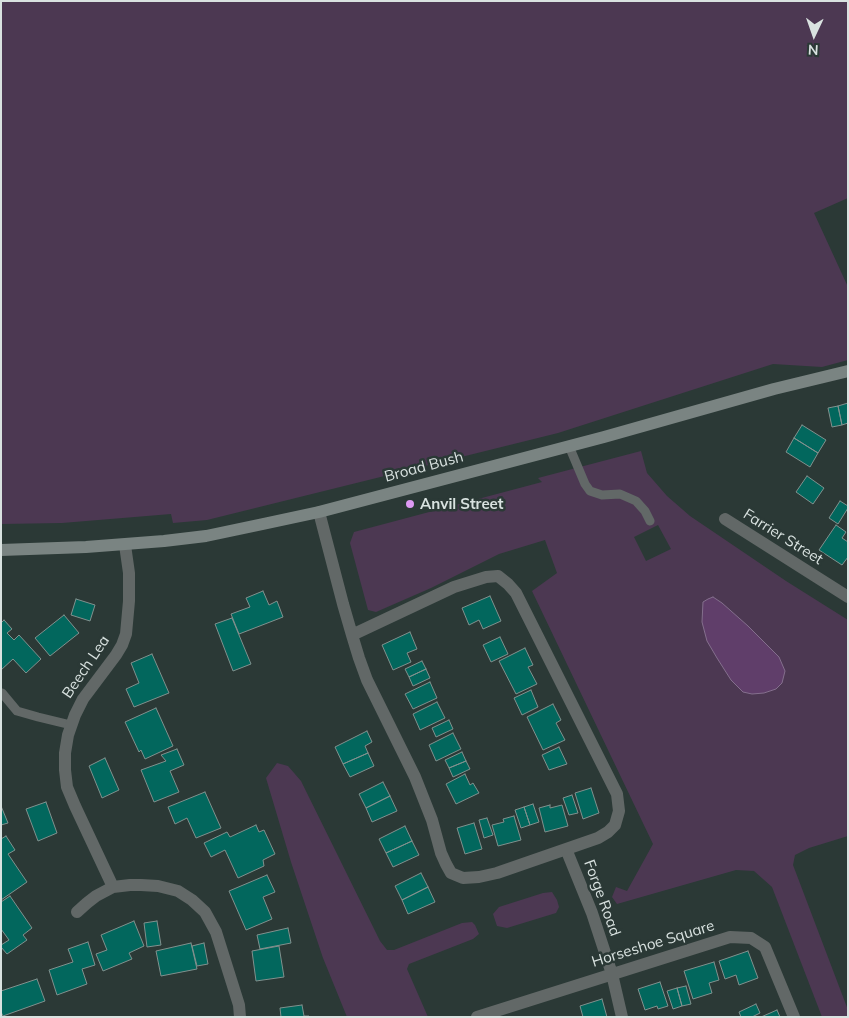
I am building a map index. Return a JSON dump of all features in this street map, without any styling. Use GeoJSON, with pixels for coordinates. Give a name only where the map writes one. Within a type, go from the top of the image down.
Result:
{"type":"FeatureCollection","features":[{"type":"Feature","properties":{"kind":"main road","name":"Broad Bush"},"geometry":{"type":"LineString","coordinates":[[1,550],[125,544],[206,536],[319,512],[569,446],[774,389],[848,371]]}},
{"type":"Feature","properties":{"kind":"street"},"geometry":{"type":"LineString","coordinates":[[319,512],[352,635],[367,680],[415,777],[432,820],[441,852],[451,873],[463,878],[497,873],[598,838],[615,825],[619,811],[617,794],[516,593],[498,576],[486,577],[454,588],[352,635]]}},
{"type":"Feature","properties":{"kind":"street","name":"Farrier Street"},"geometry":{"type":"LineString","coordinates":[[725,519],[848,597]]}},
{"type":"Feature","properties":{"kind":"street","name":"Beech Lea"},"geometry":{"type":"LineString","coordinates":[[113,888],[67,787],[64,753],[71,725],[83,699],[108,668],[122,645],[128,620],[130,572],[125,544]]}},
{"type":"Feature","properties":{"kind":"street","name":"Forge Road"},"geometry":{"type":"LineString","coordinates":[[566,849],[592,913],[612,974],[622,1017]]}},
{"type":"Feature","properties":{"kind":"street"},"geometry":{"type":"LineString","coordinates":[[77,912],[96,896],[113,888],[130,885],[158,886],[178,891],[199,906],[216,932],[239,1005],[240,1017]]}},
{"type":"Feature","properties":{"kind":"street","name":"Horseshoe Square"},"geometry":{"type":"LineString","coordinates":[[477,1017],[730,937],[751,938],[765,947],[794,1017]]}},
{"type":"Feature","properties":{"kind":"lane"},"geometry":{"type":"LineString","coordinates":[[569,446],[585,484],[590,491],[602,495],[620,494],[636,500],[650,521]]}},
{"type":"Feature","properties":{"kind":"lane"},"geometry":{"type":"LineString","coordinates":[[2,693],[17,711],[71,725]]}},
{"type":"Feature","properties":{"kind":"shaded area"},"geometry":{"type":"Polygon","coordinates":[[[1,1],[848,1],[848,198],[814,213],[848,287],[848,360],[822,367],[773,364],[558,433],[207,520],[173,523],[171,514],[62,523],[1,524],[1,1]]]}},
{"type":"Feature","properties":{"kind":"shaded area"},"geometry":{"type":"Polygon","coordinates":[[[641,451],[647,473],[667,496],[690,516],[786,581],[848,620],[848,836],[809,848],[795,855],[793,865],[848,1010],[848,1017],[822,1017],[772,887],[754,871],[736,870],[617,904],[612,897],[616,887],[627,891],[653,844],[532,591],[557,573],[545,540],[499,554],[431,588],[376,612],[368,610],[350,543],[354,532],[542,482],[538,478],[641,451]],[[658,525],[634,537],[646,561],[671,549],[658,525]]]}},
{"type":"Feature","properties":{"kind":"shaded area"},"geometry":{"type":"Polygon","coordinates":[[[713,597],[748,626],[779,657],[785,671],[782,683],[776,689],[752,694],[743,692],[731,680],[707,641],[702,622],[703,602],[713,597]]]}},
{"type":"Feature","properties":{"kind":"shaded area"},"geometry":{"type":"Polygon","coordinates":[[[277,763],[288,766],[301,781],[380,941],[387,950],[394,950],[462,923],[472,922],[475,925],[479,934],[473,939],[409,964],[407,969],[428,1017],[347,1017],[323,958],[291,862],[266,778],[277,763]]]}},
{"type":"Feature","properties":{"kind":"shaded area"},"geometry":{"type":"Polygon","coordinates":[[[552,892],[559,907],[556,913],[507,928],[497,926],[493,914],[499,907],[552,892]]]}},
{"type":"Feature","properties":{"kind":"building"},"geometry":{"type":"Polygon","coordinates":[[[848,403],[848,423],[842,425],[838,406],[848,403]]]}},
{"type":"Feature","properties":{"kind":"building"},"geometry":{"type":"Polygon","coordinates":[[[838,406],[842,425],[832,427],[828,408],[838,406]]]}},
{"type":"Feature","properties":{"kind":"building"},"geometry":{"type":"Polygon","coordinates":[[[802,425],[826,440],[818,453],[794,438],[802,425]]]}},
{"type":"Feature","properties":{"kind":"building"},"geometry":{"type":"Polygon","coordinates":[[[794,438],[818,453],[810,467],[786,452],[794,438]]]}},
{"type":"Feature","properties":{"kind":"building"},"geometry":{"type":"Polygon","coordinates":[[[807,476],[824,488],[813,504],[796,492],[807,476]]]}},
{"type":"Feature","properties":{"kind":"building"},"geometry":{"type":"Polygon","coordinates":[[[840,501],[848,506],[848,508],[838,524],[829,518],[840,501]]]}},
{"type":"Feature","properties":{"kind":"building"},"geometry":{"type":"Polygon","coordinates":[[[836,525],[846,532],[842,538],[848,542],[848,557],[842,565],[819,550],[836,525]]]}},
{"type":"Feature","properties":{"kind":"building"},"geometry":{"type":"Polygon","coordinates":[[[263,591],[269,605],[277,601],[283,617],[239,634],[231,614],[250,607],[246,598],[263,591]]]}},
{"type":"Feature","properties":{"kind":"building"},"geometry":{"type":"Polygon","coordinates":[[[490,596],[501,621],[483,629],[479,620],[469,625],[462,608],[490,596]]]}},
{"type":"Feature","properties":{"kind":"building"},"geometry":{"type":"Polygon","coordinates":[[[76,599],[95,605],[90,621],[71,615],[76,599]]]}},
{"type":"Feature","properties":{"kind":"building"},"geometry":{"type":"Polygon","coordinates":[[[64,615],[79,633],[50,656],[35,638],[64,615]]]}},
{"type":"Feature","properties":{"kind":"building"},"geometry":{"type":"Polygon","coordinates":[[[232,618],[251,664],[233,671],[215,624],[232,618]]]}},
{"type":"Feature","properties":{"kind":"building"},"geometry":{"type":"Polygon","coordinates":[[[4,620],[12,629],[7,633],[14,640],[19,635],[41,659],[26,673],[13,659],[1,670],[1,623],[4,620]]]}},
{"type":"Feature","properties":{"kind":"building"},"geometry":{"type":"Polygon","coordinates":[[[410,632],[417,649],[407,653],[411,662],[393,670],[382,645],[410,632]]]}},
{"type":"Feature","properties":{"kind":"building"},"geometry":{"type":"Polygon","coordinates":[[[500,637],[508,654],[491,662],[483,645],[500,637]]]}},
{"type":"Feature","properties":{"kind":"building"},"geometry":{"type":"Polygon","coordinates":[[[525,648],[533,665],[528,667],[537,684],[516,694],[499,661],[525,648]]]}},
{"type":"Feature","properties":{"kind":"building"},"geometry":{"type":"Polygon","coordinates":[[[152,654],[169,693],[134,707],[126,689],[139,683],[131,663],[152,654]]]}},
{"type":"Feature","properties":{"kind":"building"},"geometry":{"type":"Polygon","coordinates":[[[422,661],[426,669],[409,677],[405,669],[422,661]]]}},
{"type":"Feature","properties":{"kind":"building"},"geometry":{"type":"Polygon","coordinates":[[[426,669],[430,678],[413,686],[409,677],[426,669]]]}},
{"type":"Feature","properties":{"kind":"building"},"geometry":{"type":"Polygon","coordinates":[[[430,682],[437,698],[413,709],[405,694],[430,682]]]}},
{"type":"Feature","properties":{"kind":"building"},"geometry":{"type":"Polygon","coordinates":[[[531,690],[538,707],[522,715],[514,698],[531,690]]]}},
{"type":"Feature","properties":{"kind":"building"},"geometry":{"type":"Polygon","coordinates":[[[437,702],[445,718],[420,730],[413,714],[437,702]]]}},
{"type":"Feature","properties":{"kind":"building"},"geometry":{"type":"Polygon","coordinates":[[[553,704],[561,720],[556,723],[565,740],[543,750],[527,717],[553,704]]]}},
{"type":"Feature","properties":{"kind":"building"},"geometry":{"type":"Polygon","coordinates":[[[156,708],[173,746],[145,759],[141,750],[139,752],[125,722],[156,708]]]}},
{"type":"Feature","properties":{"kind":"building"},"geometry":{"type":"Polygon","coordinates":[[[449,720],[453,729],[436,737],[432,728],[449,720]]]}},
{"type":"Feature","properties":{"kind":"building"},"geometry":{"type":"Polygon","coordinates":[[[367,731],[372,742],[365,746],[368,753],[343,764],[335,747],[367,731]]]}},
{"type":"Feature","properties":{"kind":"building"},"geometry":{"type":"Polygon","coordinates":[[[453,733],[461,749],[436,761],[429,745],[453,733]]]}},
{"type":"Feature","properties":{"kind":"building"},"geometry":{"type":"Polygon","coordinates":[[[559,747],[567,764],[549,770],[542,755],[559,747]]]}},
{"type":"Feature","properties":{"kind":"building"},"geometry":{"type":"Polygon","coordinates":[[[177,749],[184,765],[170,771],[179,792],[154,802],[141,770],[166,761],[161,755],[177,749]]]}},
{"type":"Feature","properties":{"kind":"building"},"geometry":{"type":"Polygon","coordinates":[[[462,752],[466,761],[449,768],[445,760],[462,752]]]}},
{"type":"Feature","properties":{"kind":"building"},"geometry":{"type":"Polygon","coordinates":[[[368,753],[374,766],[350,777],[343,764],[368,753]]]}},
{"type":"Feature","properties":{"kind":"building"},"geometry":{"type":"Polygon","coordinates":[[[105,758],[119,790],[102,798],[89,766],[105,758]]]}},
{"type":"Feature","properties":{"kind":"building"},"geometry":{"type":"Polygon","coordinates":[[[466,761],[470,769],[453,777],[449,768],[466,761]]]}},
{"type":"Feature","properties":{"kind":"building"},"geometry":{"type":"Polygon","coordinates":[[[465,774],[470,785],[473,783],[479,793],[456,804],[446,784],[465,774]]]}},
{"type":"Feature","properties":{"kind":"building"},"geometry":{"type":"Polygon","coordinates":[[[383,782],[390,796],[366,808],[359,794],[383,782]]]}},
{"type":"Feature","properties":{"kind":"building"},"geometry":{"type":"Polygon","coordinates":[[[591,788],[599,813],[583,819],[575,793],[591,788]]]}},
{"type":"Feature","properties":{"kind":"building"},"geometry":{"type":"Polygon","coordinates":[[[205,792],[221,828],[196,838],[187,818],[175,824],[168,807],[205,792]]]}},
{"type":"Feature","properties":{"kind":"building"},"geometry":{"type":"Polygon","coordinates":[[[572,795],[578,813],[569,815],[563,798],[572,795]]]}},
{"type":"Feature","properties":{"kind":"building"},"geometry":{"type":"Polygon","coordinates":[[[390,796],[397,811],[372,822],[366,808],[390,796]]]}},
{"type":"Feature","properties":{"kind":"building"},"geometry":{"type":"Polygon","coordinates":[[[46,802],[57,833],[38,841],[26,809],[46,802]]]}},
{"type":"Feature","properties":{"kind":"building"},"geometry":{"type":"Polygon","coordinates":[[[533,804],[539,822],[530,825],[524,807],[533,804]]]}},
{"type":"Feature","properties":{"kind":"building"},"geometry":{"type":"Polygon","coordinates":[[[550,805],[550,808],[562,805],[568,826],[545,832],[539,808],[550,805]]]}},
{"type":"Feature","properties":{"kind":"building"},"geometry":{"type":"Polygon","coordinates":[[[1,806],[8,823],[1,825],[1,806]]]}},
{"type":"Feature","properties":{"kind":"building"},"geometry":{"type":"Polygon","coordinates":[[[524,807],[530,825],[521,828],[515,810],[524,807]]]}},
{"type":"Feature","properties":{"kind":"building"},"geometry":{"type":"Polygon","coordinates":[[[514,816],[521,840],[498,846],[492,825],[504,822],[503,819],[514,816]]]}},
{"type":"Feature","properties":{"kind":"building"},"geometry":{"type":"Polygon","coordinates":[[[487,818],[493,835],[484,838],[479,820],[487,818]]]}},
{"type":"Feature","properties":{"kind":"building"},"geometry":{"type":"Polygon","coordinates":[[[474,823],[482,849],[465,854],[457,828],[474,823]]]}},
{"type":"Feature","properties":{"kind":"building"},"geometry":{"type":"Polygon","coordinates":[[[256,825],[259,832],[264,830],[275,854],[263,860],[264,866],[238,878],[225,850],[211,857],[204,843],[227,832],[230,837],[256,825]]]}},
{"type":"Feature","properties":{"kind":"building"},"geometry":{"type":"Polygon","coordinates":[[[405,826],[412,841],[386,853],[379,839],[405,826]]]}},
{"type":"Feature","properties":{"kind":"building"},"geometry":{"type":"Polygon","coordinates":[[[6,836],[15,850],[8,854],[27,882],[1,900],[1,839],[6,836]]]}},
{"type":"Feature","properties":{"kind":"building"},"geometry":{"type":"Polygon","coordinates":[[[412,841],[419,855],[393,867],[386,853],[412,841]]]}},
{"type":"Feature","properties":{"kind":"building"},"geometry":{"type":"Polygon","coordinates":[[[421,873],[428,887],[402,900],[395,886],[421,873]]]}},
{"type":"Feature","properties":{"kind":"building"},"geometry":{"type":"Polygon","coordinates":[[[267,875],[275,892],[263,897],[272,919],[246,930],[229,891],[267,875]]]}},
{"type":"Feature","properties":{"kind":"building"},"geometry":{"type":"Polygon","coordinates":[[[428,887],[435,902],[408,914],[402,900],[428,887]]]}},
{"type":"Feature","properties":{"kind":"building"},"geometry":{"type":"Polygon","coordinates":[[[10,896],[32,928],[23,935],[27,940],[7,954],[1,947],[1,945],[9,940],[1,929],[1,902],[10,896]]]}},
{"type":"Feature","properties":{"kind":"building"},"geometry":{"type":"Polygon","coordinates":[[[134,921],[144,946],[129,953],[132,959],[103,971],[96,954],[107,950],[101,935],[134,921]]]}},
{"type":"Feature","properties":{"kind":"building"},"geometry":{"type":"Polygon","coordinates":[[[157,921],[161,945],[147,947],[144,923],[157,921]]]}},
{"type":"Feature","properties":{"kind":"building"},"geometry":{"type":"Polygon","coordinates":[[[288,928],[291,943],[260,949],[257,935],[288,928]]]}},
{"type":"Feature","properties":{"kind":"building"},"geometry":{"type":"Polygon","coordinates":[[[88,942],[95,965],[82,969],[87,984],[57,995],[49,970],[73,962],[68,949],[88,942]]]}},
{"type":"Feature","properties":{"kind":"building"},"geometry":{"type":"Polygon","coordinates":[[[191,943],[197,969],[161,976],[156,951],[191,943]]]}},
{"type":"Feature","properties":{"kind":"building"},"geometry":{"type":"Polygon","coordinates":[[[204,943],[208,964],[197,966],[192,946],[204,943]]]}},
{"type":"Feature","properties":{"kind":"building"},"geometry":{"type":"Polygon","coordinates":[[[279,946],[284,977],[256,981],[252,951],[279,946]]]}},
{"type":"Feature","properties":{"kind":"building"},"geometry":{"type":"Polygon","coordinates":[[[748,951],[758,978],[739,985],[736,975],[725,979],[719,961],[748,951]]]}},
{"type":"Feature","properties":{"kind":"building"},"geometry":{"type":"Polygon","coordinates":[[[714,962],[719,980],[709,983],[712,993],[693,999],[684,971],[714,962]]]}},
{"type":"Feature","properties":{"kind":"building"},"geometry":{"type":"Polygon","coordinates":[[[37,979],[45,1001],[3,1016],[1,1012],[1,991],[37,979]]]}},
{"type":"Feature","properties":{"kind":"building"},"geometry":{"type":"Polygon","coordinates":[[[660,982],[668,1006],[658,1009],[657,1006],[645,1010],[638,989],[660,982]]]}},
{"type":"Feature","properties":{"kind":"building"},"geometry":{"type":"Polygon","coordinates":[[[686,986],[691,1004],[682,1006],[677,988],[686,986]]]}},
{"type":"Feature","properties":{"kind":"building"},"geometry":{"type":"Polygon","coordinates":[[[677,988],[682,1006],[673,1009],[667,991],[677,988]]]}},
{"type":"Feature","properties":{"kind":"building"},"geometry":{"type":"Polygon","coordinates":[[[602,999],[607,1017],[583,1017],[580,1006],[602,999]]]}},
{"type":"Feature","properties":{"kind":"building"},"geometry":{"type":"Polygon","coordinates":[[[756,1004],[760,1013],[752,1017],[741,1017],[739,1012],[756,1004]]]}},
{"type":"Feature","properties":{"kind":"building"},"geometry":{"type":"Polygon","coordinates":[[[302,1005],[304,1016],[309,1017],[281,1017],[280,1008],[302,1005]]]}},
{"type":"Feature","properties":{"kind":"building"},"geometry":{"type":"Polygon","coordinates":[[[777,1010],[780,1017],[761,1017],[777,1010]]]}},
{"type":"Feature","properties":{"kind":"place","name":"Anvil Street"},"geometry":{"type":"Point","coordinates":[410,504]}}]}
